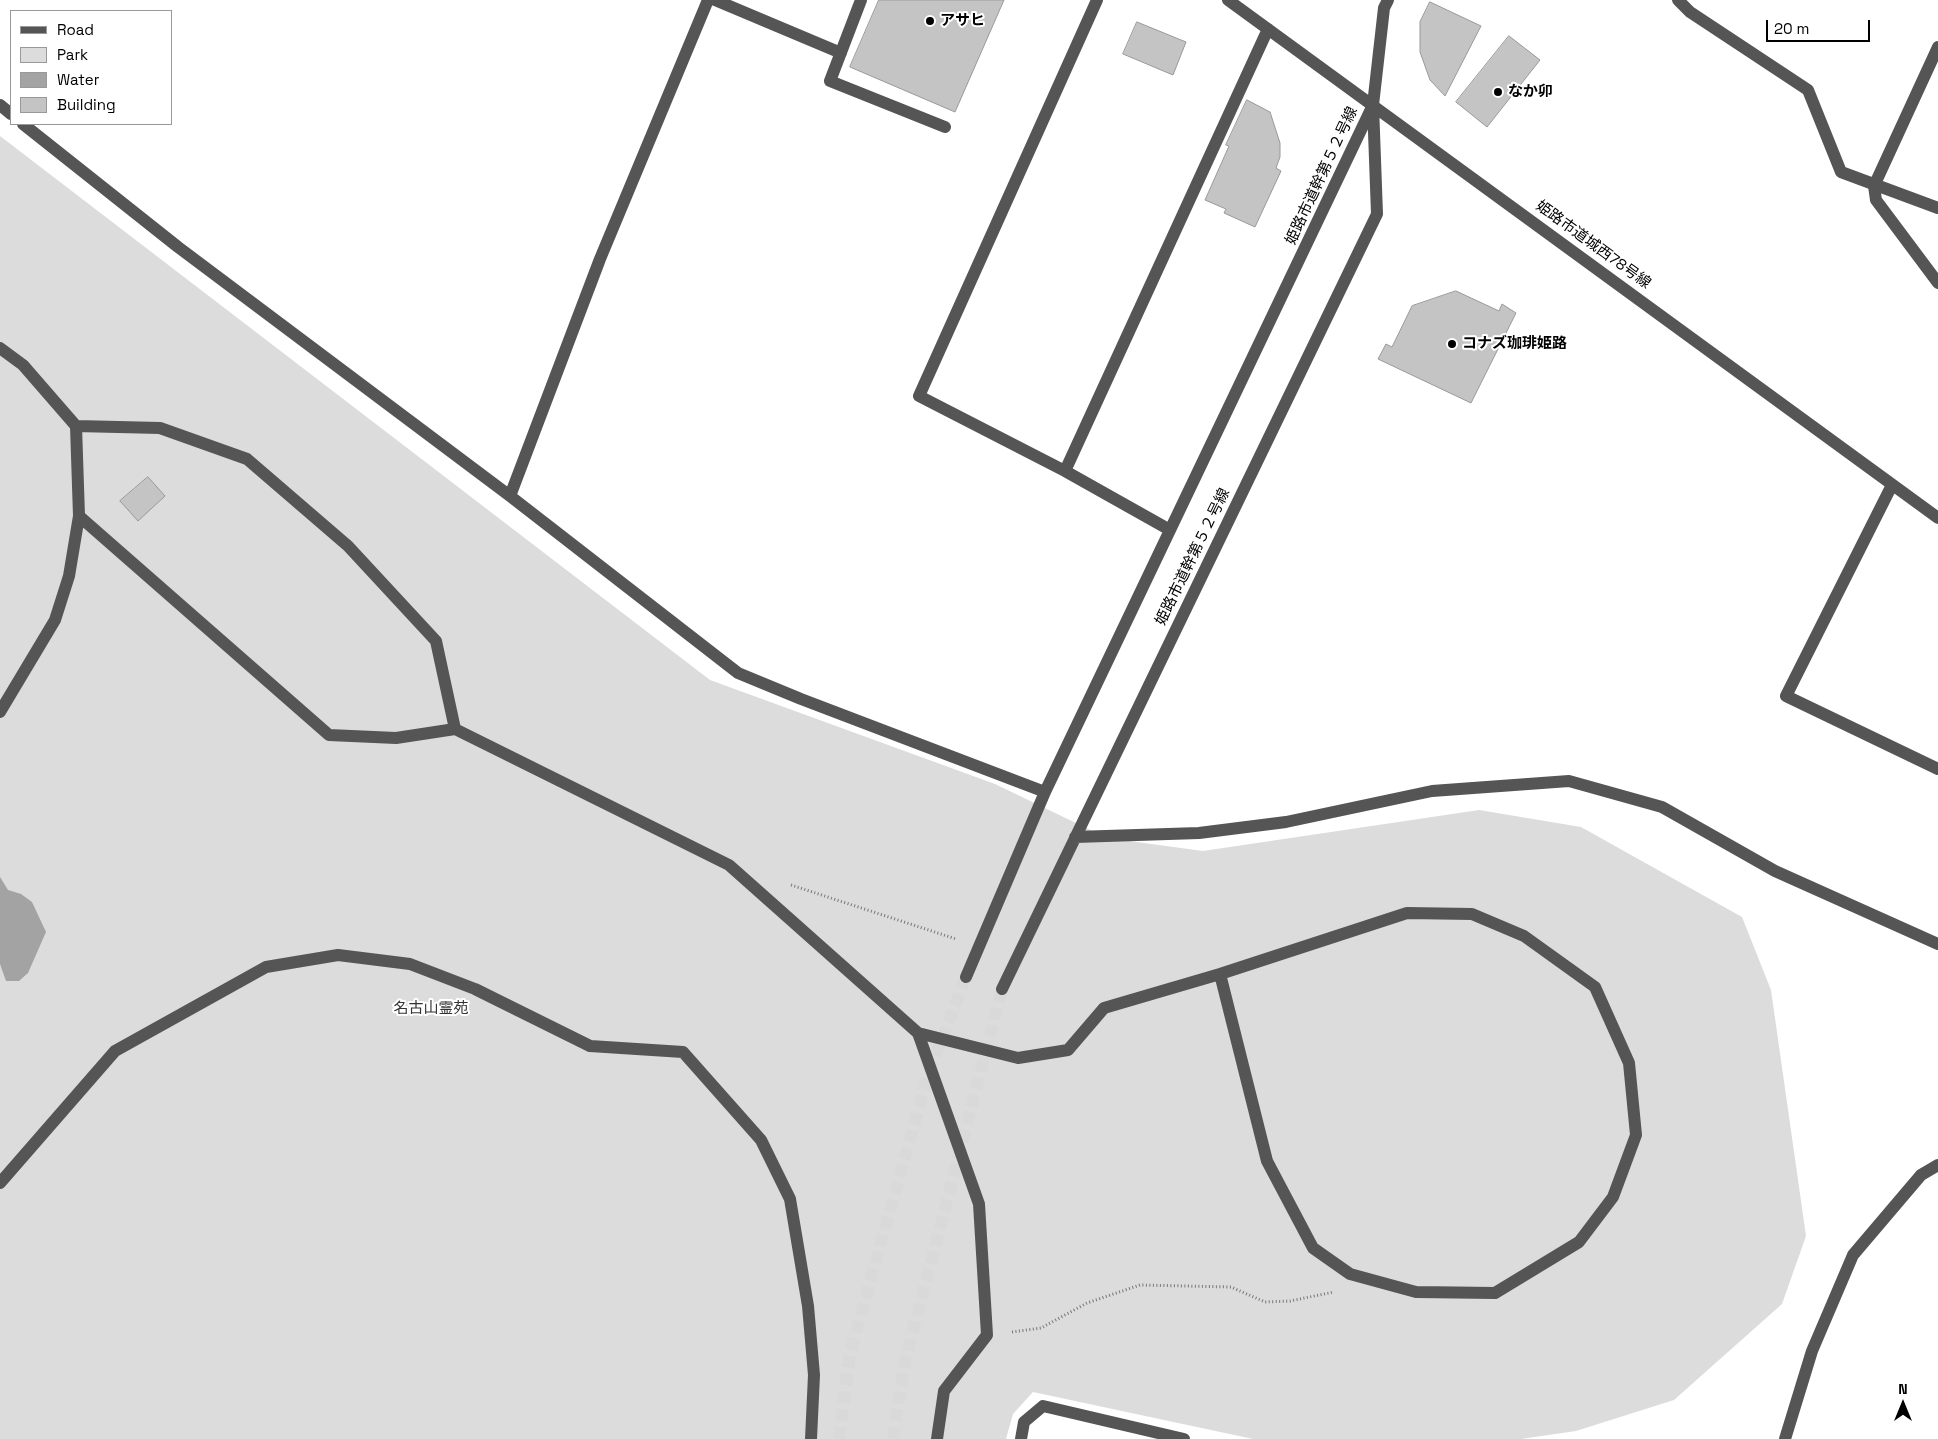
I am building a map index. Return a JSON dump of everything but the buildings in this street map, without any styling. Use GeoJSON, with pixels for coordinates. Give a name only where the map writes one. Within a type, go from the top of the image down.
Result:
{"type":"FeatureCollection","features":[{"type":"Feature","properties":{"kind":"street"},"geometry":{"type":"LineString","coordinates":[[510,496],[600,259],[708,0]]}},
{"type":"Feature","properties":{"kind":"street"},"geometry":{"type":"LineString","coordinates":[[715,0],[841,53]]}},
{"type":"Feature","properties":{"kind":"street"},"geometry":{"type":"LineString","coordinates":[[861,0],[830,81],[946,128]]}},
{"type":"Feature","properties":{"kind":"street"},"geometry":{"type":"LineString","coordinates":[[1097,0],[919,396],[1066,471],[1170,530]]}},
{"type":"Feature","properties":{"kind":"street","name":"姫路市道城西78号線"},"geometry":{"type":"LineString","coordinates":[[1228,0],[1938,518]]}},
{"type":"Feature","properties":{"kind":"street"},"geometry":{"type":"LineString","coordinates":[[1373,105],[1384,8],[1388,0]]}},
{"type":"Feature","properties":{"kind":"street"},"geometry":{"type":"LineString","coordinates":[[1678,0],[1690,12],[1808,90],[1841,172],[1876,180],[1938,208]]}},
{"type":"Feature","properties":{"kind":"street"},"geometry":{"type":"LineString","coordinates":[[1066,471],[1268,28]]}},
{"type":"Feature","properties":{"kind":"street"},"geometry":{"type":"LineString","coordinates":[[1938,48],[1876,180],[1876,200],[1938,284]]}},
{"type":"Feature","properties":{"kind":"street"},"geometry":{"type":"LineString","coordinates":[[0,105],[10,113]]}},
{"type":"Feature","properties":{"kind":"street","name":"姫路市道幹第５２号線"},"geometry":{"type":"LineString","coordinates":[[966,977],[1045,792],[1373,105]]}},
{"type":"Feature","properties":{"kind":"street","name":"姫路市道幹第５２号線"},"geometry":{"type":"LineString","coordinates":[[1002,988],[1378,214],[1373,105]]}},
{"type":"Feature","properties":{"kind":"street"},"geometry":{"type":"LineString","coordinates":[[24,125],[178,247],[510,496],[738,673],[1045,792]]}},
{"type":"Feature","properties":{"kind":"street"},"geometry":{"type":"LineString","coordinates":[[0,348],[23,365],[76,426],[79,516],[69,576],[55,620],[0,712]]}},
{"type":"Feature","properties":{"kind":"street"},"geometry":{"type":"LineString","coordinates":[[76,426],[160,428],[247,459],[348,546],[436,641],[455,729]]}},
{"type":"Feature","properties":{"kind":"street"},"geometry":{"type":"LineString","coordinates":[[1892,485],[1786,696],[1938,769]]}},
{"type":"Feature","properties":{"kind":"street"},"geometry":{"type":"LineString","coordinates":[[79,516],[328,736],[396,738],[455,729],[729,865],[918,1033],[1018,1058],[1068,1050],[1104,1008],[1220,974],[1407,913],[1472,914],[1524,936],[1595,987],[1629,1063],[1636,1135],[1613,1197],[1579,1242],[1495,1293],[1416,1292],[1350,1274],[1314,1248],[1266,1161],[1220,974]]}},
{"type":"Feature","properties":{"kind":"street"},"geometry":{"type":"LineString","coordinates":[[1075,837],[1199,833],[1286,822],[1432,791],[1569,781],[1662,807],[1775,871],[1938,944]]}},
{"type":"Feature","properties":{"kind":"street"},"geometry":{"type":"LineString","coordinates":[[0,1183],[115,1051],[266,967],[338,955],[410,964],[475,989],[590,1046],[683,1052],[762,1140],[790,1198],[808,1306],[814,1375],[811,1439]]}},
{"type":"Feature","properties":{"kind":"street"},"geometry":{"type":"LineString","coordinates":[[918,1033],[979,1204],[987,1335],[944,1391],[937,1439]]}},
{"type":"Feature","properties":{"kind":"street"},"geometry":{"type":"LineString","coordinates":[[1785,1439],[1812,1351],[1853,1256],[1921,1175],[1938,1165]]}},
{"type":"Feature","properties":{"kind":"street"},"geometry":{"type":"LineString","coordinates":[[1022,1439],[1024,1422],[1043,1406],[1184,1439]]}},
{"type":"Feature","properties":{"kind":"path"},"geometry":{"type":"LineString","coordinates":[[784,883],[979,947]]}},
{"type":"Feature","properties":{"kind":"path"},"geometry":{"type":"LineString","coordinates":[[987,1335],[1041,1328],[1087,1303],[1140,1285],[1231,1286],[1265,1302],[1290,1302],[1339,1291],[1350,1274]]}},
{"type":"Feature","properties":{"kind":"green space","name":"名古山霊苑"},"geometry":{"type":"Polygon","coordinates":[[[0,136],[710,680],[995,784],[1107,838],[1203,851],[1479,810],[1581,827],[1742,917],[1771,990],[1806,1236],[1782,1304],[1674,1400],[1576,1431],[1521,1439],[1253,1439],[1033,1392],[1013,1414],[1006,1439],[0,1439],[0,136]]]}},
{"type":"Feature","properties":{"kind":"water"},"geometry":{"type":"Polygon","coordinates":[[[0,877],[8,890],[21,894],[32,902],[46,932],[28,973],[19,981],[6,981],[0,964],[0,877]]]}},
{"type":"Feature","properties":{"kind":"tunnel"},"geometry":{"type":"LineString","coordinates":[[839,1439],[850,1353],[929,1072],[966,977]]}},
{"type":"Feature","properties":{"kind":"tunnel"},"geometry":{"type":"LineString","coordinates":[[893,1439],[904,1366],[1002,989]]}},
{"type":"Feature","properties":{"kind":"place","name":"アサヒ"},"geometry":{"type":"Point","coordinates":[930,21]}},
{"type":"Feature","properties":{"kind":"place","name":"なか卯"},"geometry":{"type":"Point","coordinates":[1498,92]}},
{"type":"Feature","properties":{"kind":"place","name":"コナズ珈琲姫路"},"geometry":{"type":"Point","coordinates":[1452,344]}}]}
